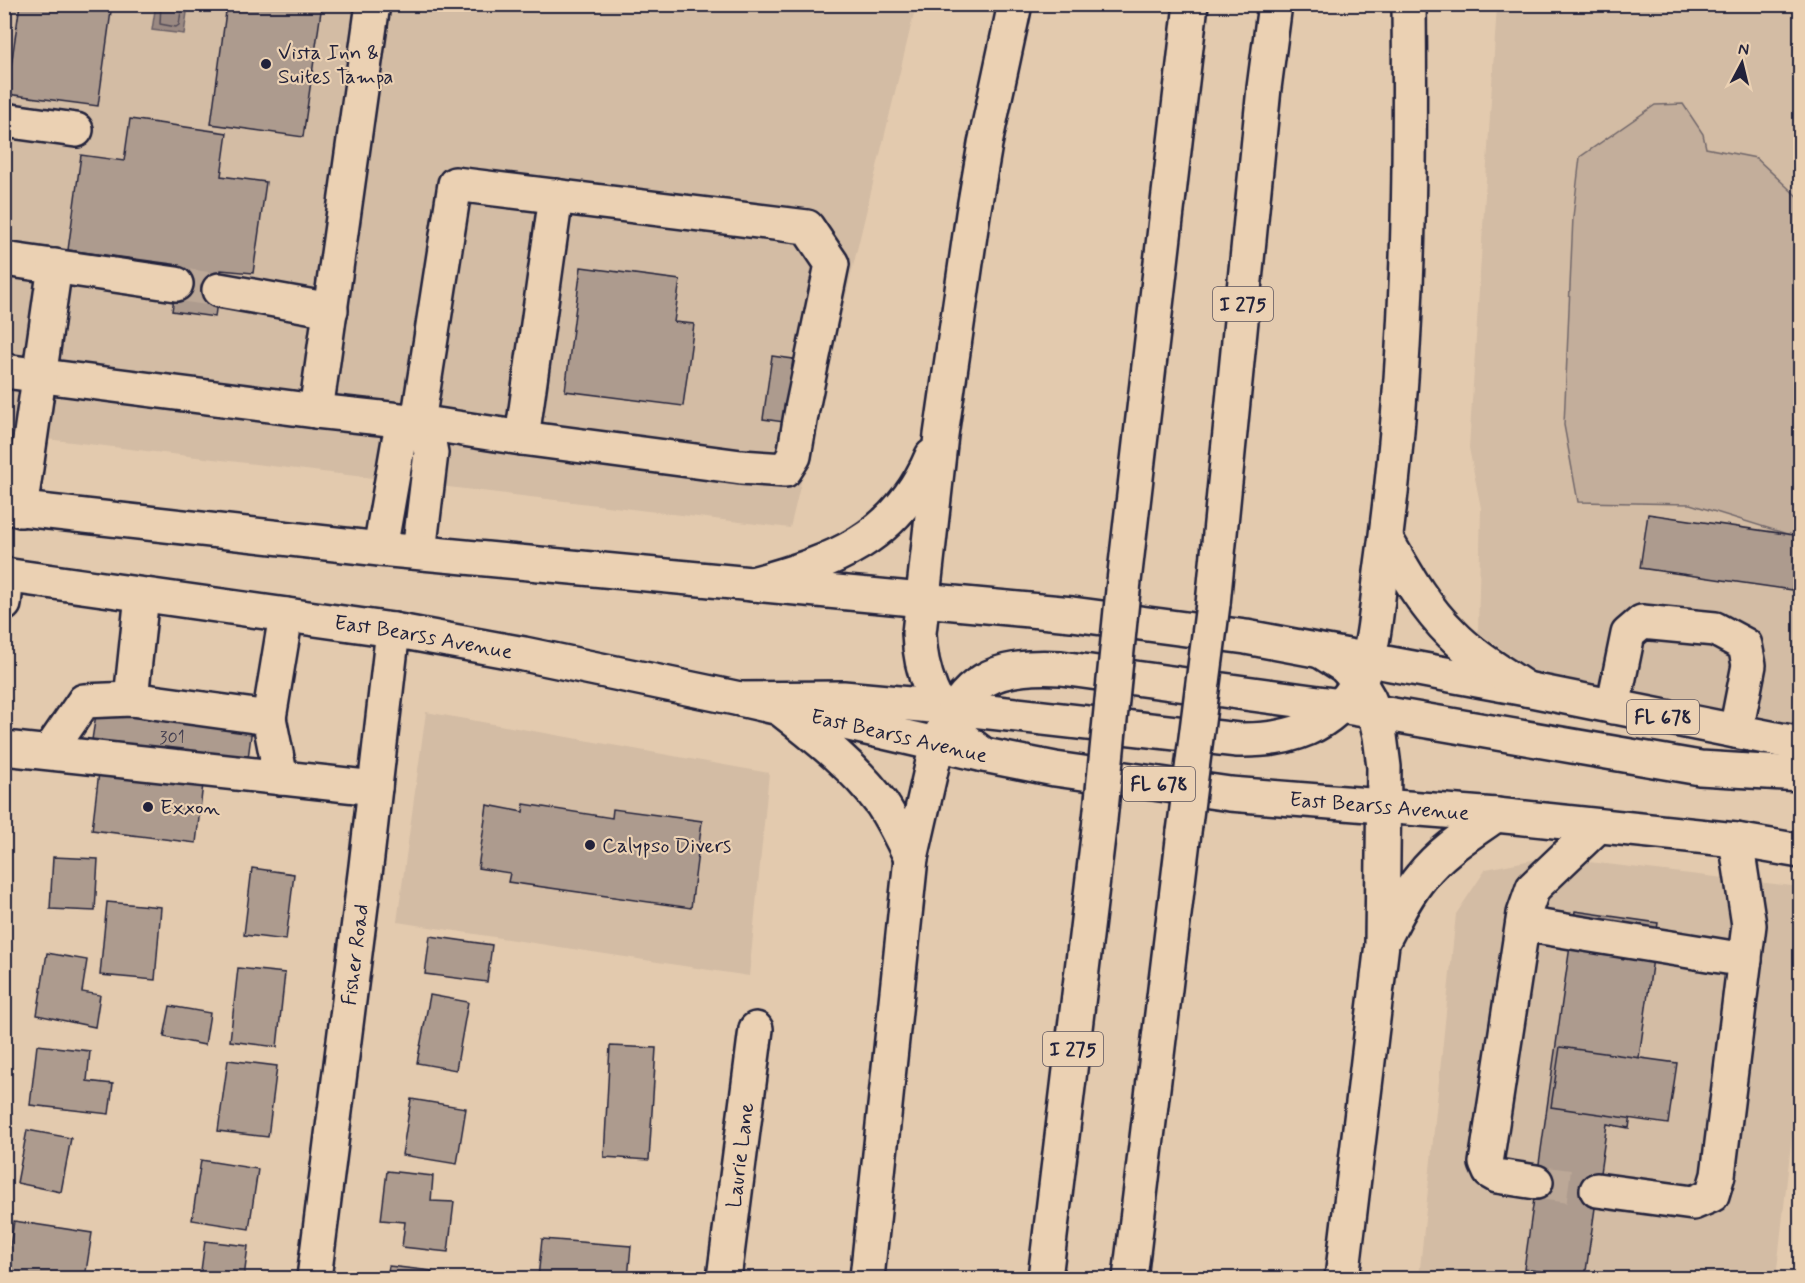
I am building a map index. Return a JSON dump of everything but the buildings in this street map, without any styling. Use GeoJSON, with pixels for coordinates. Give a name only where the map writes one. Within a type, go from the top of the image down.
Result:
{"type":"FeatureCollection","features":[{"type":"Feature","properties":{"kind":"main road"},"geometry":{"type":"LineString","coordinates":[[316,411],[373,4]]}},
{"type":"Feature","properties":{"kind":"main road"},"geometry":{"type":"LineString","coordinates":[[945,720],[923,670],[919,652],[922,600],[941,435],[985,144],[1015,4]]}},
{"type":"Feature","properties":{"kind":"main road","name":"I 275"},"geometry":{"type":"LineString","coordinates":[[1045,1278],[1100,820],[1123,590],[1191,4]]}},
{"type":"Feature","properties":{"kind":"main road","name":"I 275"},"geometry":{"type":"LineString","coordinates":[[1130,1278],[1213,604],[1264,88],[1275,4]]}},
{"type":"Feature","properties":{"kind":"main road"},"geometry":{"type":"LineString","coordinates":[[740,699],[843,698],[945,720],[1263,741],[1296,734],[1329,716],[1356,682],[1386,539],[1402,386],[1407,302],[1409,4]]}},
{"type":"Feature","properties":{"kind":"main road"},"geometry":{"type":"LineString","coordinates":[[4,120],[76,130]]}},
{"type":"Feature","properties":{"kind":"main road"},"geometry":{"type":"LineString","coordinates":[[4,371],[418,422],[741,467],[785,470],[794,456],[832,264],[807,227],[455,184],[418,422],[428,437],[431,453],[419,552]]}},
{"type":"Feature","properties":{"kind":"main road"},"geometry":{"type":"LineString","coordinates":[[522,438],[556,196]]}},
{"type":"Feature","properties":{"kind":"main road"},"geometry":{"type":"LineString","coordinates":[[4,259],[176,284]]}},
{"type":"Feature","properties":{"kind":"main road"},"geometry":{"type":"LineString","coordinates":[[55,266],[40,376],[10,512],[1072,614],[1246,637],[1322,652],[1344,666],[1374,711],[1384,767],[1384,806],[1382,944],[1342,1278]]}},
{"type":"Feature","properties":{"kind":"main road"},"geometry":{"type":"LineString","coordinates":[[219,290],[331,310]]}},
{"type":"Feature","properties":{"kind":"main road"},"geometry":{"type":"LineString","coordinates":[[380,549],[399,440],[405,429],[418,422]]}},
{"type":"Feature","properties":{"kind":"main road"},"geometry":{"type":"LineString","coordinates":[[752,584],[800,571],[843,553],[875,532],[897,512],[915,490],[941,435]]}},
{"type":"Feature","properties":{"kind":"main road"},"geometry":{"type":"LineString","coordinates":[[1386,539],[1409,578],[1452,635],[1480,658],[1526,689]]}},
{"type":"Feature","properties":{"kind":"main road","name":"East Bearss Avenue"},"geometry":{"type":"LineString","coordinates":[[5,585],[142,595],[393,630],[524,654],[779,708],[945,720],[984,755],[1055,769],[1230,794],[1496,815],[1736,840],[1800,851]]}},
{"type":"Feature","properties":{"kind":"main road"},"geometry":{"type":"LineString","coordinates":[[131,699],[142,595]]}},
{"type":"Feature","properties":{"kind":"main road"},"geometry":{"type":"LineString","coordinates":[[281,778],[269,718],[286,615]]}},
{"type":"Feature","properties":{"kind":"main road"},"geometry":{"type":"LineString","coordinates":[[1613,707],[1628,634],[1642,622],[1715,629],[1745,645],[1749,665],[1736,731]]}},
{"type":"Feature","properties":{"kind":"main road","name":"Fisher Road"},"geometry":{"type":"LineString","coordinates":[[314,1278],[393,630]]}},
{"type":"Feature","properties":{"kind":"main road"},"geometry":{"type":"LineString","coordinates":[[867,1278],[911,858],[945,720],[977,684],[993,675],[1035,666],[1356,682]]}},
{"type":"Feature","properties":{"kind":"main road","name":"FL 678"},"geometry":{"type":"LineString","coordinates":[[1356,682],[1526,689],[1800,744]]}},
{"type":"Feature","properties":{"kind":"main road"},"geometry":{"type":"LineString","coordinates":[[49,752],[84,701],[131,699],[269,718]]}},
{"type":"Feature","properties":{"kind":"main road"},"geometry":{"type":"LineString","coordinates":[[779,708],[829,747],[862,780],[895,825],[911,858]]}},
{"type":"Feature","properties":{"kind":"main road"},"geometry":{"type":"LineString","coordinates":[[1374,711],[1700,768],[1800,774]]}},
{"type":"Feature","properties":{"kind":"main road"},"geometry":{"type":"LineString","coordinates":[[4,748],[375,788]]}},
{"type":"Feature","properties":{"kind":"main road"},"geometry":{"type":"LineString","coordinates":[[1382,944],[1403,902],[1421,876],[1455,844],[1496,815]]}},
{"type":"Feature","properties":{"kind":"main road"},"geometry":{"type":"LineString","coordinates":[[1536,1182],[1497,1176],[1490,1172],[1486,1163],[1524,914],[1533,888],[1598,826]]}},
{"type":"Feature","properties":{"kind":"main road"},"geometry":{"type":"LineString","coordinates":[[1598,1190],[1693,1203],[1712,1194],[1718,1175],[1749,925],[1736,840]]}},
{"type":"Feature","properties":{"kind":"main road"},"geometry":{"type":"LineString","coordinates":[[1523,924],[1745,960]]}},
{"type":"Feature","properties":{"kind":"main road","name":"Laurie Lane"},"geometry":{"type":"LineString","coordinates":[[724,1278],[756,1029]]}},
{"type":"Feature","properties":{"kind":"shaded area"},"geometry":{"type":"Polygon","coordinates":[[[5,5],[916,5],[790,528],[5,434],[5,5]]]}},
{"type":"Feature","properties":{"kind":"shaded area"},"geometry":{"type":"Polygon","coordinates":[[[1497,5],[1800,5],[1800,199],[1756,158],[1706,148],[1703,134],[1579,502],[1690,504],[1800,538],[1800,725],[1532,671],[1478,632],[1481,508],[1469,448],[1497,5]]]}},
{"type":"Feature","properties":{"kind":"shaded area"},"geometry":{"type":"Polygon","coordinates":[[[1683,104],[1703,134],[1706,148],[1756,158],[1800,199],[1800,538],[1690,504],[1578,502],[1564,425],[1573,217],[1580,157],[1655,105],[1683,104]]]}},
{"type":"Feature","properties":{"kind":"shaded area"},"geometry":{"type":"Polygon","coordinates":[[[426,712],[769,773],[749,976],[397,922],[426,712]]]}},
{"type":"Feature","properties":{"kind":"shaded area"},"geometry":{"type":"Polygon","coordinates":[[[1547,857],[1800,887],[1800,1063],[1776,1278],[1419,1278],[1456,914],[1486,869],[1547,857]]]}},
{"type":"Feature","properties":{"kind":"water"},"geometry":{"type":"Polygon","coordinates":[[[156,4],[188,5],[184,34],[152,30],[156,4]]]}},
{"type":"Feature","properties":{"kind":"tunnel"},"geometry":{"type":"LineString","coordinates":[[176,284],[219,290]]}},
{"type":"Feature","properties":{"kind":"tunnel"},"geometry":{"type":"LineString","coordinates":[[1536,1182],[1597,1190]]}},
{"type":"Feature","properties":{"kind":"place","name":"Vista Inn & Suites Tampa"},"geometry":{"type":"Point","coordinates":[266,64]}},
{"type":"Feature","properties":{"kind":"place","name":"Exxon"},"geometry":{"type":"Point","coordinates":[148,807]}},
{"type":"Feature","properties":{"kind":"place","name":"Calypso Divers"},"geometry":{"type":"Point","coordinates":[590,845]}}]}
